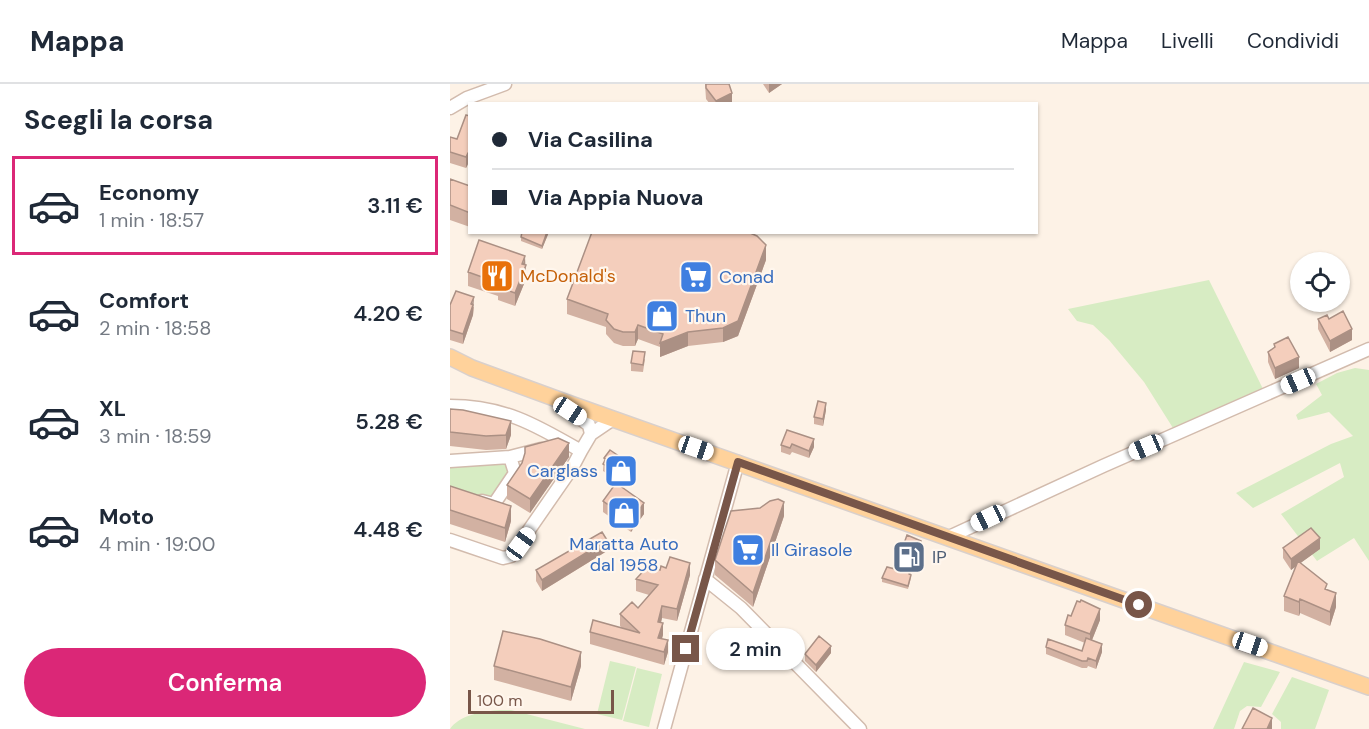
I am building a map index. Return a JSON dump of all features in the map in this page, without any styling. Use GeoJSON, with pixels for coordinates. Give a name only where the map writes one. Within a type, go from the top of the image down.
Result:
{"type":"FeatureCollection","features":[{"type":"Feature","properties":{"kind":"main road"},"geometry":{"type":"LineString","coordinates":[[450,357],[472,368],[543,394],[1369,687]]}},
{"type":"Feature","properties":{"kind":"main road"},"geometry":{"type":"LineString","coordinates":[[450,368],[472,368]]}},
{"type":"Feature","properties":{"kind":"street"},"geometry":{"type":"LineString","coordinates":[[450,108],[467,98],[505,84]]}},
{"type":"Feature","properties":{"kind":"street"},"geometry":{"type":"LineString","coordinates":[[949,537],[1103,466],[1369,349]]}},
{"type":"Feature","properties":{"kind":"street"},"geometry":{"type":"LineString","coordinates":[[543,394],[583,420],[589,425],[591,434]]}},
{"type":"Feature","properties":{"kind":"street"},"geometry":{"type":"LineString","coordinates":[[450,406],[476,407],[526,420],[581,451]]}},
{"type":"Feature","properties":{"kind":"street"},"geometry":{"type":"LineString","coordinates":[[450,540],[503,558],[512,556],[572,468],[591,434],[613,419]]}},
{"type":"Feature","properties":{"kind":"street"},"geometry":{"type":"LineString","coordinates":[[450,461],[510,457],[565,442]]}},
{"type":"Feature","properties":{"kind":"street"},"geometry":{"type":"LineString","coordinates":[[469,497],[494,504],[515,473],[510,457]]}},
{"type":"Feature","properties":{"kind":"street"},"geometry":{"type":"LineString","coordinates":[[664,729],[738,462]]}},
{"type":"Feature","properties":{"kind":"street"},"geometry":{"type":"LineString","coordinates":[[705,579],[741,608],[860,729]]}},
{"type":"Feature","properties":{"kind":"green space"},"geometry":{"type":"Polygon","coordinates":[[[1209,280],[1263,389],[1173,428],[1144,382],[1109,340],[1093,325],[1077,321],[1068,309],[1209,280]]]}},
{"type":"Feature","properties":{"kind":"green space"},"geometry":{"type":"Polygon","coordinates":[[[1355,368],[1369,370],[1369,561],[1354,538],[1317,561],[1281,514],[1344,477],[1340,463],[1253,508],[1236,493],[1331,444],[1353,436],[1329,412],[1298,420],[1296,415],[1322,395],[1316,384],[1337,373],[1355,368]]]}},
{"type":"Feature","properties":{"kind":"green space"},"geometry":{"type":"Polygon","coordinates":[[[506,462],[509,473],[489,500],[450,487],[450,463],[506,462]]]}},
{"type":"Feature","properties":{"kind":"green space"},"geometry":{"type":"Polygon","coordinates":[[[610,661],[636,667],[622,720],[597,714],[610,661]]]}},
{"type":"Feature","properties":{"kind":"green space"},"geometry":{"type":"Polygon","coordinates":[[[1244,662],[1280,672],[1261,707],[1247,706],[1240,711],[1234,729],[1213,729],[1244,662]]]}},
{"type":"Feature","properties":{"kind":"green space"},"geometry":{"type":"Polygon","coordinates":[[[637,668],[662,674],[649,727],[623,721],[637,668]]]}},
{"type":"Feature","properties":{"kind":"green space"},"geometry":{"type":"Polygon","coordinates":[[[1292,677],[1329,690],[1315,729],[1281,729],[1281,722],[1272,714],[1292,677]]]}},
{"type":"Feature","properties":{"kind":"green space"},"geometry":{"type":"Polygon","coordinates":[[[511,710],[585,729],[450,729],[466,717],[511,710]]]}},
{"type":"Feature","properties":{"kind":"building"},"geometry":{"type":"Polygon","coordinates":[[[706,84],[729,84],[732,93],[716,101],[706,88],[706,84]]]}},
{"type":"Feature","properties":{"kind":"building"},"geometry":{"type":"Polygon","coordinates":[[[466,115],[468,116],[468,153],[466,157],[450,152],[450,137],[457,139],[466,115]]]}},
{"type":"Feature","properties":{"kind":"building"},"geometry":{"type":"Polygon","coordinates":[[[450,179],[468,185],[468,212],[450,205],[450,179]]]}},
{"type":"Feature","properties":{"kind":"building"},"geometry":{"type":"Polygon","coordinates":[[[522,234],[546,234],[542,246],[521,237],[522,234]]]}},
{"type":"Feature","properties":{"kind":"building"},"geometry":{"type":"Polygon","coordinates":[[[591,234],[752,234],[766,245],[738,321],[723,328],[688,332],[660,343],[663,334],[638,325],[635,332],[614,329],[606,320],[608,314],[567,299],[591,234]]]}},
{"type":"Feature","properties":{"kind":"building"},"geometry":{"type":"Polygon","coordinates":[[[479,240],[525,256],[522,264],[526,265],[515,293],[498,287],[499,283],[468,272],[479,240]]]}},
{"type":"Feature","properties":{"kind":"building"},"geometry":{"type":"Polygon","coordinates":[[[456,291],[474,297],[463,334],[450,330],[450,305],[456,291]]]}},
{"type":"Feature","properties":{"kind":"building"},"geometry":{"type":"Polygon","coordinates":[[[1344,312],[1352,329],[1330,341],[1318,319],[1327,315],[1329,319],[1344,312]]]}},
{"type":"Feature","properties":{"kind":"building"},"geometry":{"type":"Polygon","coordinates":[[[1288,337],[1299,357],[1275,368],[1268,352],[1275,347],[1274,344],[1288,337]]]}},
{"type":"Feature","properties":{"kind":"building"},"geometry":{"type":"Polygon","coordinates":[[[633,351],[645,352],[643,365],[631,363],[633,351]]]}},
{"type":"Feature","properties":{"kind":"building"},"geometry":{"type":"Polygon","coordinates":[[[818,401],[826,403],[823,419],[814,417],[818,401]]]}},
{"type":"Feature","properties":{"kind":"building"},"geometry":{"type":"Polygon","coordinates":[[[450,409],[511,421],[506,435],[486,436],[450,432],[450,409]]]}},
{"type":"Feature","properties":{"kind":"building"},"geometry":{"type":"Polygon","coordinates":[[[787,430],[814,439],[809,451],[792,444],[790,448],[781,445],[787,430]]]}},
{"type":"Feature","properties":{"kind":"building"},"geometry":{"type":"Polygon","coordinates":[[[558,438],[569,443],[530,499],[507,485],[522,463],[525,447],[558,438]]]}},
{"type":"Feature","properties":{"kind":"building"},"geometry":{"type":"Polygon","coordinates":[[[610,450],[626,461],[618,473],[603,464],[610,450]]]}},
{"type":"Feature","properties":{"kind":"building"},"geometry":{"type":"Polygon","coordinates":[[[616,483],[644,503],[631,521],[603,501],[616,483]]]}},
{"type":"Feature","properties":{"kind":"building"},"geometry":{"type":"Polygon","coordinates":[[[450,486],[511,506],[505,528],[450,510],[450,486]]]}},
{"type":"Feature","properties":{"kind":"building","name":"Il Girasole"},"geometry":{"type":"Polygon","coordinates":[[[778,499],[784,502],[753,593],[715,560],[731,511],[760,508],[778,499]]]}},
{"type":"Feature","properties":{"kind":"building"},"geometry":{"type":"Polygon","coordinates":[[[1311,528],[1320,538],[1291,559],[1283,548],[1311,528]]]}},
{"type":"Feature","properties":{"kind":"building"},"geometry":{"type":"Polygon","coordinates":[[[602,532],[607,540],[542,580],[536,570],[602,532]]]}},
{"type":"Feature","properties":{"kind":"building","name":"IP"},"geometry":{"type":"Polygon","coordinates":[[[907,535],[921,541],[909,574],[911,575],[908,586],[882,578],[887,567],[895,569],[907,535]]]}},
{"type":"Feature","properties":{"kind":"building"},"geometry":{"type":"Polygon","coordinates":[[[670,557],[690,563],[677,609],[662,606],[658,622],[663,623],[658,638],[668,640],[664,652],[590,632],[593,620],[640,633],[620,614],[632,602],[638,608],[658,585],[636,579],[648,566],[660,570],[661,566],[666,568],[670,557]]]}},
{"type":"Feature","properties":{"kind":"building"},"geometry":{"type":"Polygon","coordinates":[[[1298,561],[1327,584],[1325,589],[1336,593],[1330,612],[1300,599],[1299,602],[1284,596],[1298,561]]]}},
{"type":"Feature","properties":{"kind":"building"},"geometry":{"type":"Polygon","coordinates":[[[1081,600],[1100,609],[1090,634],[1065,625],[1068,615],[1071,616],[1077,601],[1081,600]]]}},
{"type":"Feature","properties":{"kind":"building"},"geometry":{"type":"Polygon","coordinates":[[[503,631],[540,639],[581,652],[571,687],[494,666],[503,631]]]}},
{"type":"Feature","properties":{"kind":"building"},"geometry":{"type":"Polygon","coordinates":[[[819,636],[831,646],[816,665],[805,654],[819,636]]]}},
{"type":"Feature","properties":{"kind":"building"},"geometry":{"type":"Polygon","coordinates":[[[1086,638],[1102,644],[1096,661],[1088,658],[1087,661],[1082,661],[1046,647],[1048,639],[1082,651],[1086,638]]]}},
{"type":"Feature","properties":{"kind":"building"},"geometry":{"type":"Polygon","coordinates":[[[1253,708],[1272,718],[1267,729],[1242,729],[1253,708]]]}},
{"type":"Feature","properties":{"kind":"place","name":"McDonald's"},"geometry":{"type":"Point","coordinates":[497,276]}},
{"type":"Feature","properties":{"kind":"place","name":"Conad"},"geometry":{"type":"Point","coordinates":[696,277]}},
{"type":"Feature","properties":{"kind":"place","name":"Thun"},"geometry":{"type":"Point","coordinates":[662,316]}},
{"type":"Feature","properties":{"kind":"place","name":"Carglass"},"geometry":{"type":"Point","coordinates":[621,471]}},
{"type":"Feature","properties":{"kind":"place","name":"Maratta Auto dal 1958"},"geometry":{"type":"Point","coordinates":[624,513]}},
{"type":"Feature","properties":{"kind":"place","name":"Il Girasole"},"geometry":{"type":"Point","coordinates":[748,550]}},
{"type":"Feature","properties":{"kind":"place","name":"IP"},"geometry":{"type":"Point","coordinates":[909,557]}},
{"type":"Feature","properties":{"kind":"route"},"geometry":{"type":"LineString","coordinates":[[686,649],[738,462],[1139,605]]}}]}
